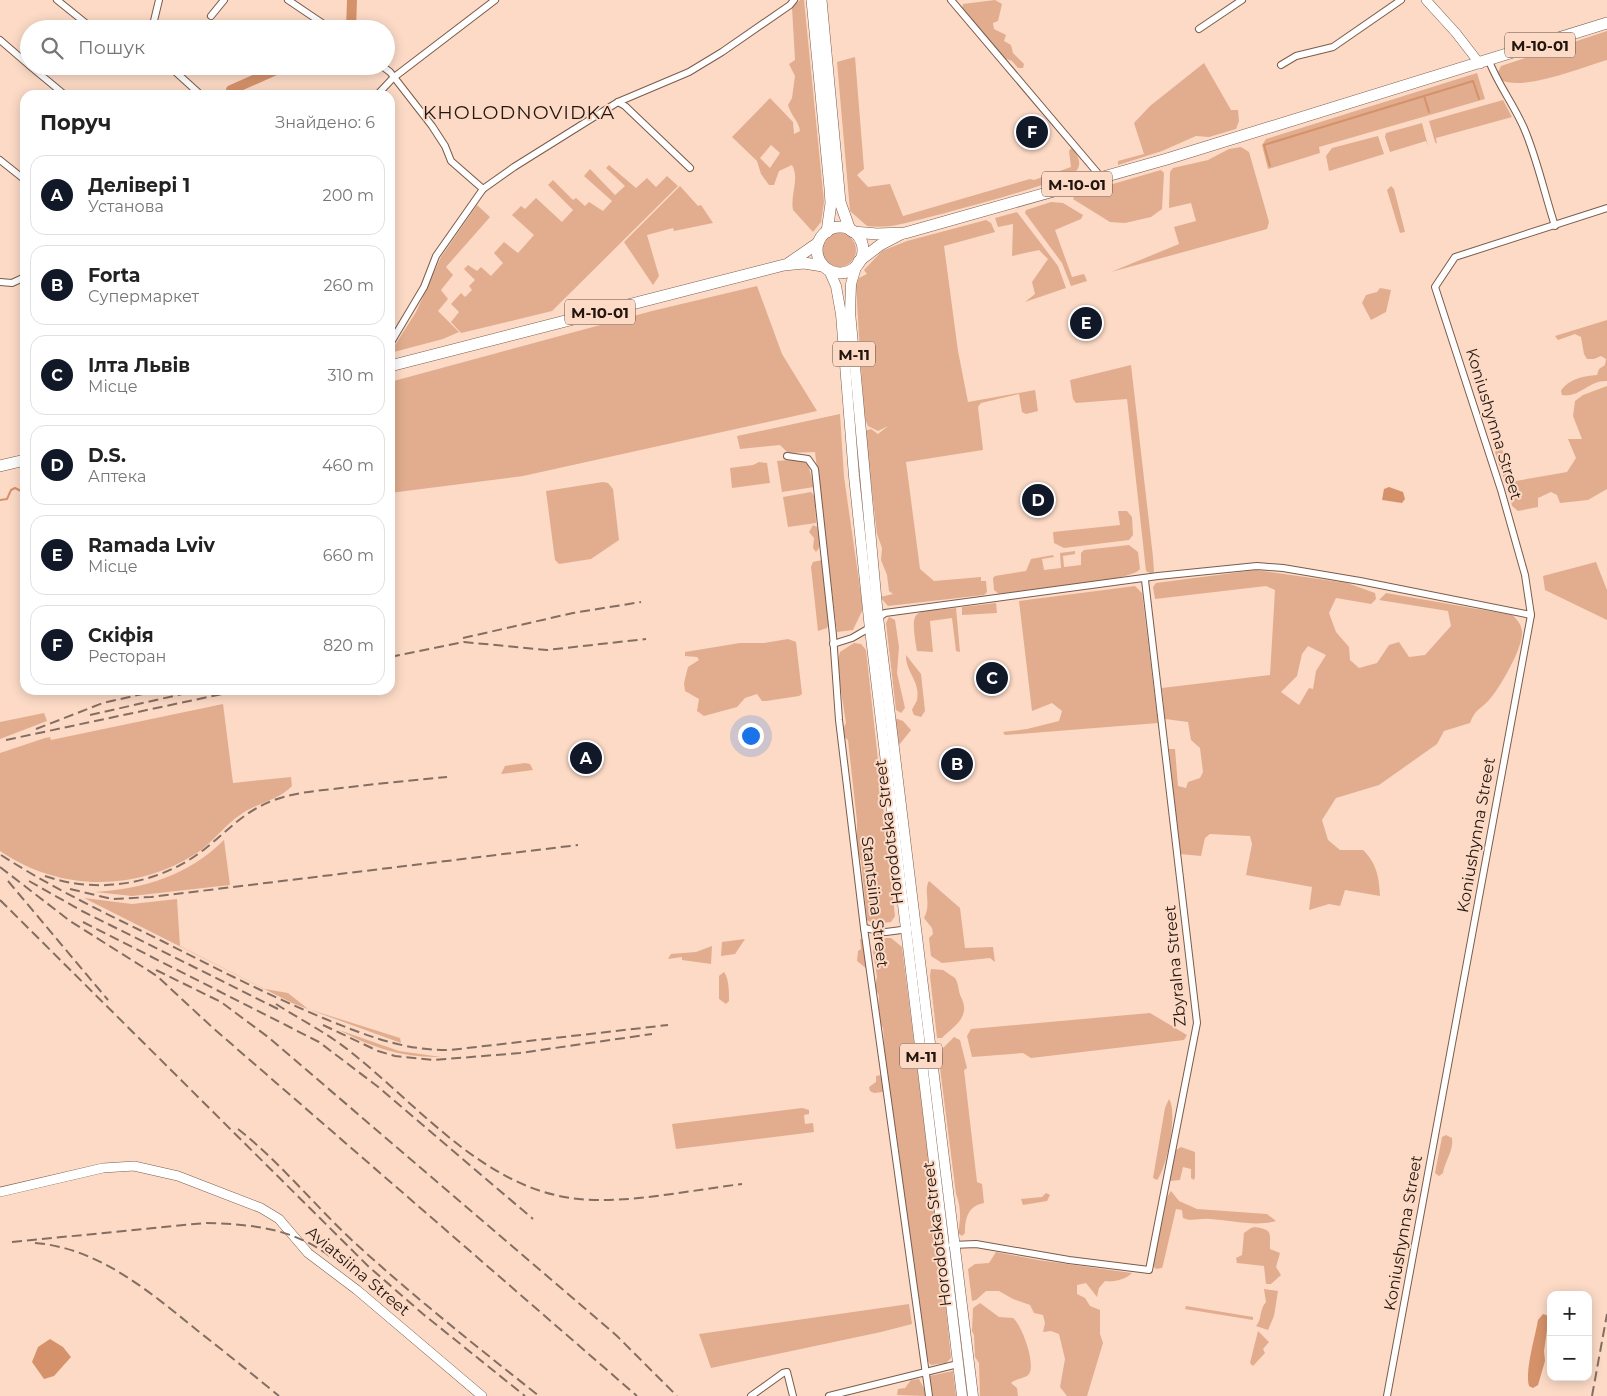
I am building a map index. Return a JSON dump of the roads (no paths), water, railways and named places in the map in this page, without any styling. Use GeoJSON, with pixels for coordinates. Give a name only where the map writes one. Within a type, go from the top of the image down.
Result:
{"type":"FeatureCollection","features":[{"type":"Feature","properties":{"kind":"highway"},"geometry":{"type":"LineString","coordinates":[[812,0],[831,203],[827,232]]}},
{"type":"Feature","properties":{"kind":"highway","name":"М-11"},"geometry":{"type":"LineString","coordinates":[[820,0],[840,202],[852,231],[862,248],[858,263]]}},
{"type":"Feature","properties":{"kind":"highway","name":"М-10-01"},"geometry":{"type":"LineString","coordinates":[[395,365],[787,264],[808,263],[842,273],[880,245],[903,233],[1101,177],[1484,63],[1607,23]]}},
{"type":"Feature","properties":{"kind":"highway","name":"М-10-01"},"geometry":{"type":"LineString","coordinates":[[787,264],[818,243],[827,232],[840,228],[852,231],[903,233]]}},
{"type":"Feature","properties":{"kind":"highway","name":"М-11"},"geometry":{"type":"LineString","coordinates":[[818,243],[817,253],[826,268]]}},
{"type":"Feature","properties":{"kind":"highway"},"geometry":{"type":"LineString","coordinates":[[0,466],[20,461]]}},
{"type":"Feature","properties":{"kind":"main road","name":"Horodotska Street"},"geometry":{"type":"LineString","coordinates":[[858,263],[851,284],[850,312],[878,617],[910,929]]}},
{"type":"Feature","properties":{"kind":"main road","name":"Horodotska Street"},"geometry":{"type":"LineString","coordinates":[[826,268],[836,286],[841,314],[854,476],[870,629],[910,929],[948,1245],[962,1396]]}},
{"type":"Feature","properties":{"kind":"main road","name":"Horodotska Street"},"geometry":{"type":"LineString","coordinates":[[948,1245],[973,1396]]}},
{"type":"Feature","properties":{"kind":"street"},"geometry":{"type":"LineString","coordinates":[[57,0],[82,20]]}},
{"type":"Feature","properties":{"kind":"street"},"geometry":{"type":"LineString","coordinates":[[154,20],[159,0]]}},
{"type":"Feature","properties":{"kind":"street"},"geometry":{"type":"LineString","coordinates":[[211,16],[224,0]]}},
{"type":"Feature","properties":{"kind":"street"},"geometry":{"type":"LineString","coordinates":[[288,0],[318,20]]}},
{"type":"Feature","properties":{"kind":"street"},"geometry":{"type":"LineString","coordinates":[[382,90],[393,78],[495,0]]}},
{"type":"Feature","properties":{"kind":"street"},"geometry":{"type":"LineString","coordinates":[[395,336],[424,287],[436,256],[482,189],[618,102],[689,72],[714,57],[778,14],[794,0]]}},
{"type":"Feature","properties":{"kind":"street"},"geometry":{"type":"LineString","coordinates":[[951,0],[1101,177]]}},
{"type":"Feature","properties":{"kind":"street"},"geometry":{"type":"LineString","coordinates":[[1199,28],[1242,0]]}},
{"type":"Feature","properties":{"kind":"street"},"geometry":{"type":"LineString","coordinates":[[1281,64],[1296,56],[1333,47],[1402,0]]}},
{"type":"Feature","properties":{"kind":"street"},"geometry":{"type":"LineString","coordinates":[[1426,0],[1484,63],[1514,104],[1526,133],[1554,226],[1607,208]]}},
{"type":"Feature","properties":{"kind":"street"},"geometry":{"type":"LineString","coordinates":[[0,40],[20,58]]}},
{"type":"Feature","properties":{"kind":"street"},"geometry":{"type":"LineString","coordinates":[[40,75],[59,90]]}},
{"type":"Feature","properties":{"kind":"street"},"geometry":{"type":"LineString","coordinates":[[179,75],[195,90]]}},
{"type":"Feature","properties":{"kind":"street"},"geometry":{"type":"LineString","coordinates":[[390,75],[432,126],[445,146],[451,161],[482,189]]}},
{"type":"Feature","properties":{"kind":"street"},"geometry":{"type":"LineString","coordinates":[[618,102],[625,106],[690,168]]}},
{"type":"Feature","properties":{"kind":"street"},"geometry":{"type":"LineString","coordinates":[[0,160],[20,176]]}},
{"type":"Feature","properties":{"kind":"street","name":"Koniushynna Street"},"geometry":{"type":"LineString","coordinates":[[1387,1396],[1531,615],[1525,575],[1501,490],[1435,287],[1454,257],[1554,226]]}},
{"type":"Feature","properties":{"kind":"street"},"geometry":{"type":"LineString","coordinates":[[0,282],[12,283],[20,279]]}},
{"type":"Feature","properties":{"kind":"street","name":"Stantsiina Street"},"geometry":{"type":"LineString","coordinates":[[787,456],[808,459],[815,469],[834,644],[839,720],[864,928],[928,1396]]}},
{"type":"Feature","properties":{"kind":"street"},"geometry":{"type":"LineString","coordinates":[[834,644],[870,629],[878,617],[885,613],[1248,567],[1270,566],[1368,582],[1531,615]]}},
{"type":"Feature","properties":{"kind":"street","name":"Zbyralna Street"},"geometry":{"type":"LineString","coordinates":[[948,1245],[976,1244],[1069,1260],[1149,1270],[1197,1023],[1145,580]]}},
{"type":"Feature","properties":{"kind":"street"},"geometry":{"type":"LineString","coordinates":[[864,928],[886,932],[910,929]]}},
{"type":"Feature","properties":{"kind":"street","name":"Aviatsiina Street"},"geometry":{"type":"LineString","coordinates":[[0,1192],[104,1168],[134,1166],[178,1176],[261,1208],[279,1219],[308,1252],[357,1290],[482,1396]]}},
{"type":"Feature","properties":{"kind":"street"},"geometry":{"type":"LineString","coordinates":[[829,1396],[958,1364]]}},
{"type":"Feature","properties":{"kind":"street"},"geometry":{"type":"LineString","coordinates":[[751,1396],[787,1372],[793,1396]]}},
{"type":"Feature","properties":{"kind":"waterway"},"geometry":{"type":"LineString","coordinates":[[351,20],[352,0]]}},
{"type":"Feature","properties":{"kind":"waterway"},"geometry":{"type":"LineString","coordinates":[[231,90],[265,75]]}},
{"type":"Feature","properties":{"kind":"waterway"},"geometry":{"type":"LineString","coordinates":[[1270,166],[1264,145],[1473,81],[1479,99]]}},
{"type":"Feature","properties":{"kind":"waterway"},"geometry":{"type":"LineString","coordinates":[[1424,96],[1429,112]]}},
{"type":"Feature","properties":{"kind":"waterway"},"geometry":{"type":"LineString","coordinates":[[0,500],[7,499],[11,490],[15,488],[20,490]]}},
{"type":"Feature","properties":{"kind":"railway"},"geometry":{"type":"LineString","coordinates":[[463,638],[573,613],[641,602]]}},
{"type":"Feature","properties":{"kind":"railway"},"geometry":{"type":"LineString","coordinates":[[395,656],[464,642],[547,650],[646,639]]}},
{"type":"Feature","properties":{"kind":"railway"},"geometry":{"type":"LineString","coordinates":[[36,729],[103,703],[138,695]]}},
{"type":"Feature","properties":{"kind":"railway"},"geometry":{"type":"LineString","coordinates":[[90,715],[178,695]]}},
{"type":"Feature","properties":{"kind":"railway"},"geometry":{"type":"LineString","coordinates":[[6,740],[218,695]]}},
{"type":"Feature","properties":{"kind":"railway"},"geometry":{"type":"LineString","coordinates":[[45,876],[87,885],[129,883],[150,878],[188,860],[206,848],[245,815],[274,800],[315,791],[447,777]]}},
{"type":"Feature","properties":{"kind":"railway"},"geometry":{"type":"LineString","coordinates":[[70,889],[112,899],[151,897],[578,845]]}},
{"type":"Feature","properties":{"kind":"railway"},"geometry":{"type":"LineString","coordinates":[[1,855],[40,879],[80,900],[262,991],[302,1009],[385,1041],[417,1048],[450,1050],[668,1025]]}},
{"type":"Feature","properties":{"kind":"railway"},"geometry":{"type":"LineString","coordinates":[[0,867],[70,921],[157,976],[213,1028],[637,1396]]}},
{"type":"Feature","properties":{"kind":"railway"},"geometry":{"type":"LineString","coordinates":[[8,881],[108,1000]]}},
{"type":"Feature","properties":{"kind":"railway"},"geometry":{"type":"LineString","coordinates":[[29,881],[82,911],[280,1010]]}},
{"type":"Feature","properties":{"kind":"railway"},"geometry":{"type":"LineString","coordinates":[[0,900],[368,1266],[423,1314],[525,1396]]}},
{"type":"Feature","properties":{"kind":"railway"},"geometry":{"type":"LineString","coordinates":[[83,922],[319,1042],[377,1086],[533,1219]]}},
{"type":"Feature","properties":{"kind":"railway"},"geometry":{"type":"LineString","coordinates":[[156,970],[221,1002],[268,1037],[617,1336],[677,1396]]}},
{"type":"Feature","properties":{"kind":"railway"},"geometry":{"type":"LineString","coordinates":[[276,1004],[343,1046],[456,1143],[484,1163],[514,1180],[545,1192],[579,1199],[618,1200],[742,1184]]}},
{"type":"Feature","properties":{"kind":"railway"},"geometry":{"type":"LineString","coordinates":[[323,1025],[378,1051],[395,1056],[434,1060],[520,1053],[652,1034]]}},
{"type":"Feature","properties":{"kind":"railway"},"geometry":{"type":"LineString","coordinates":[[238,1129],[269,1156],[340,1229],[377,1263],[539,1396]]}},
{"type":"Feature","properties":{"kind":"railway"},"geometry":{"type":"LineString","coordinates":[[12,1242],[205,1223],[255,1227],[287,1234],[303,1240],[332,1258]]}},
{"type":"Feature","properties":{"kind":"railway"},"geometry":{"type":"LineString","coordinates":[[35,1243],[81,1253],[122,1274],[161,1301],[279,1396]]}},
{"type":"Feature","properties":{"kind":"railway"},"geometry":{"type":"LineString","coordinates":[[1592,1396],[1607,1314]]}},
{"type":"Feature","properties":{"kind":"place","name":"Скіфія"},"geometry":{"type":"Point","coordinates":[1032,132]}},
{"type":"Feature","properties":{"kind":"place","name":"Ramada Lviv"},"geometry":{"type":"Point","coordinates":[1086,323]}},
{"type":"Feature","properties":{"kind":"place","name":"D.S."},"geometry":{"type":"Point","coordinates":[1038,500]}},
{"type":"Feature","properties":{"kind":"place","name":"Ілта Львів"},"geometry":{"type":"Point","coordinates":[992,678]}},
{"type":"Feature","properties":{"kind":"place","name":"Делівері 1"},"geometry":{"type":"Point","coordinates":[586,758]}},
{"type":"Feature","properties":{"kind":"place","name":"Forta"},"geometry":{"type":"Point","coordinates":[957,764]}},
{"type":"Feature","properties":{"kind":"district","name":"KHOLODNOVIDKA"},"geometry":{"type":"Point","coordinates":[519,112]}}]}
